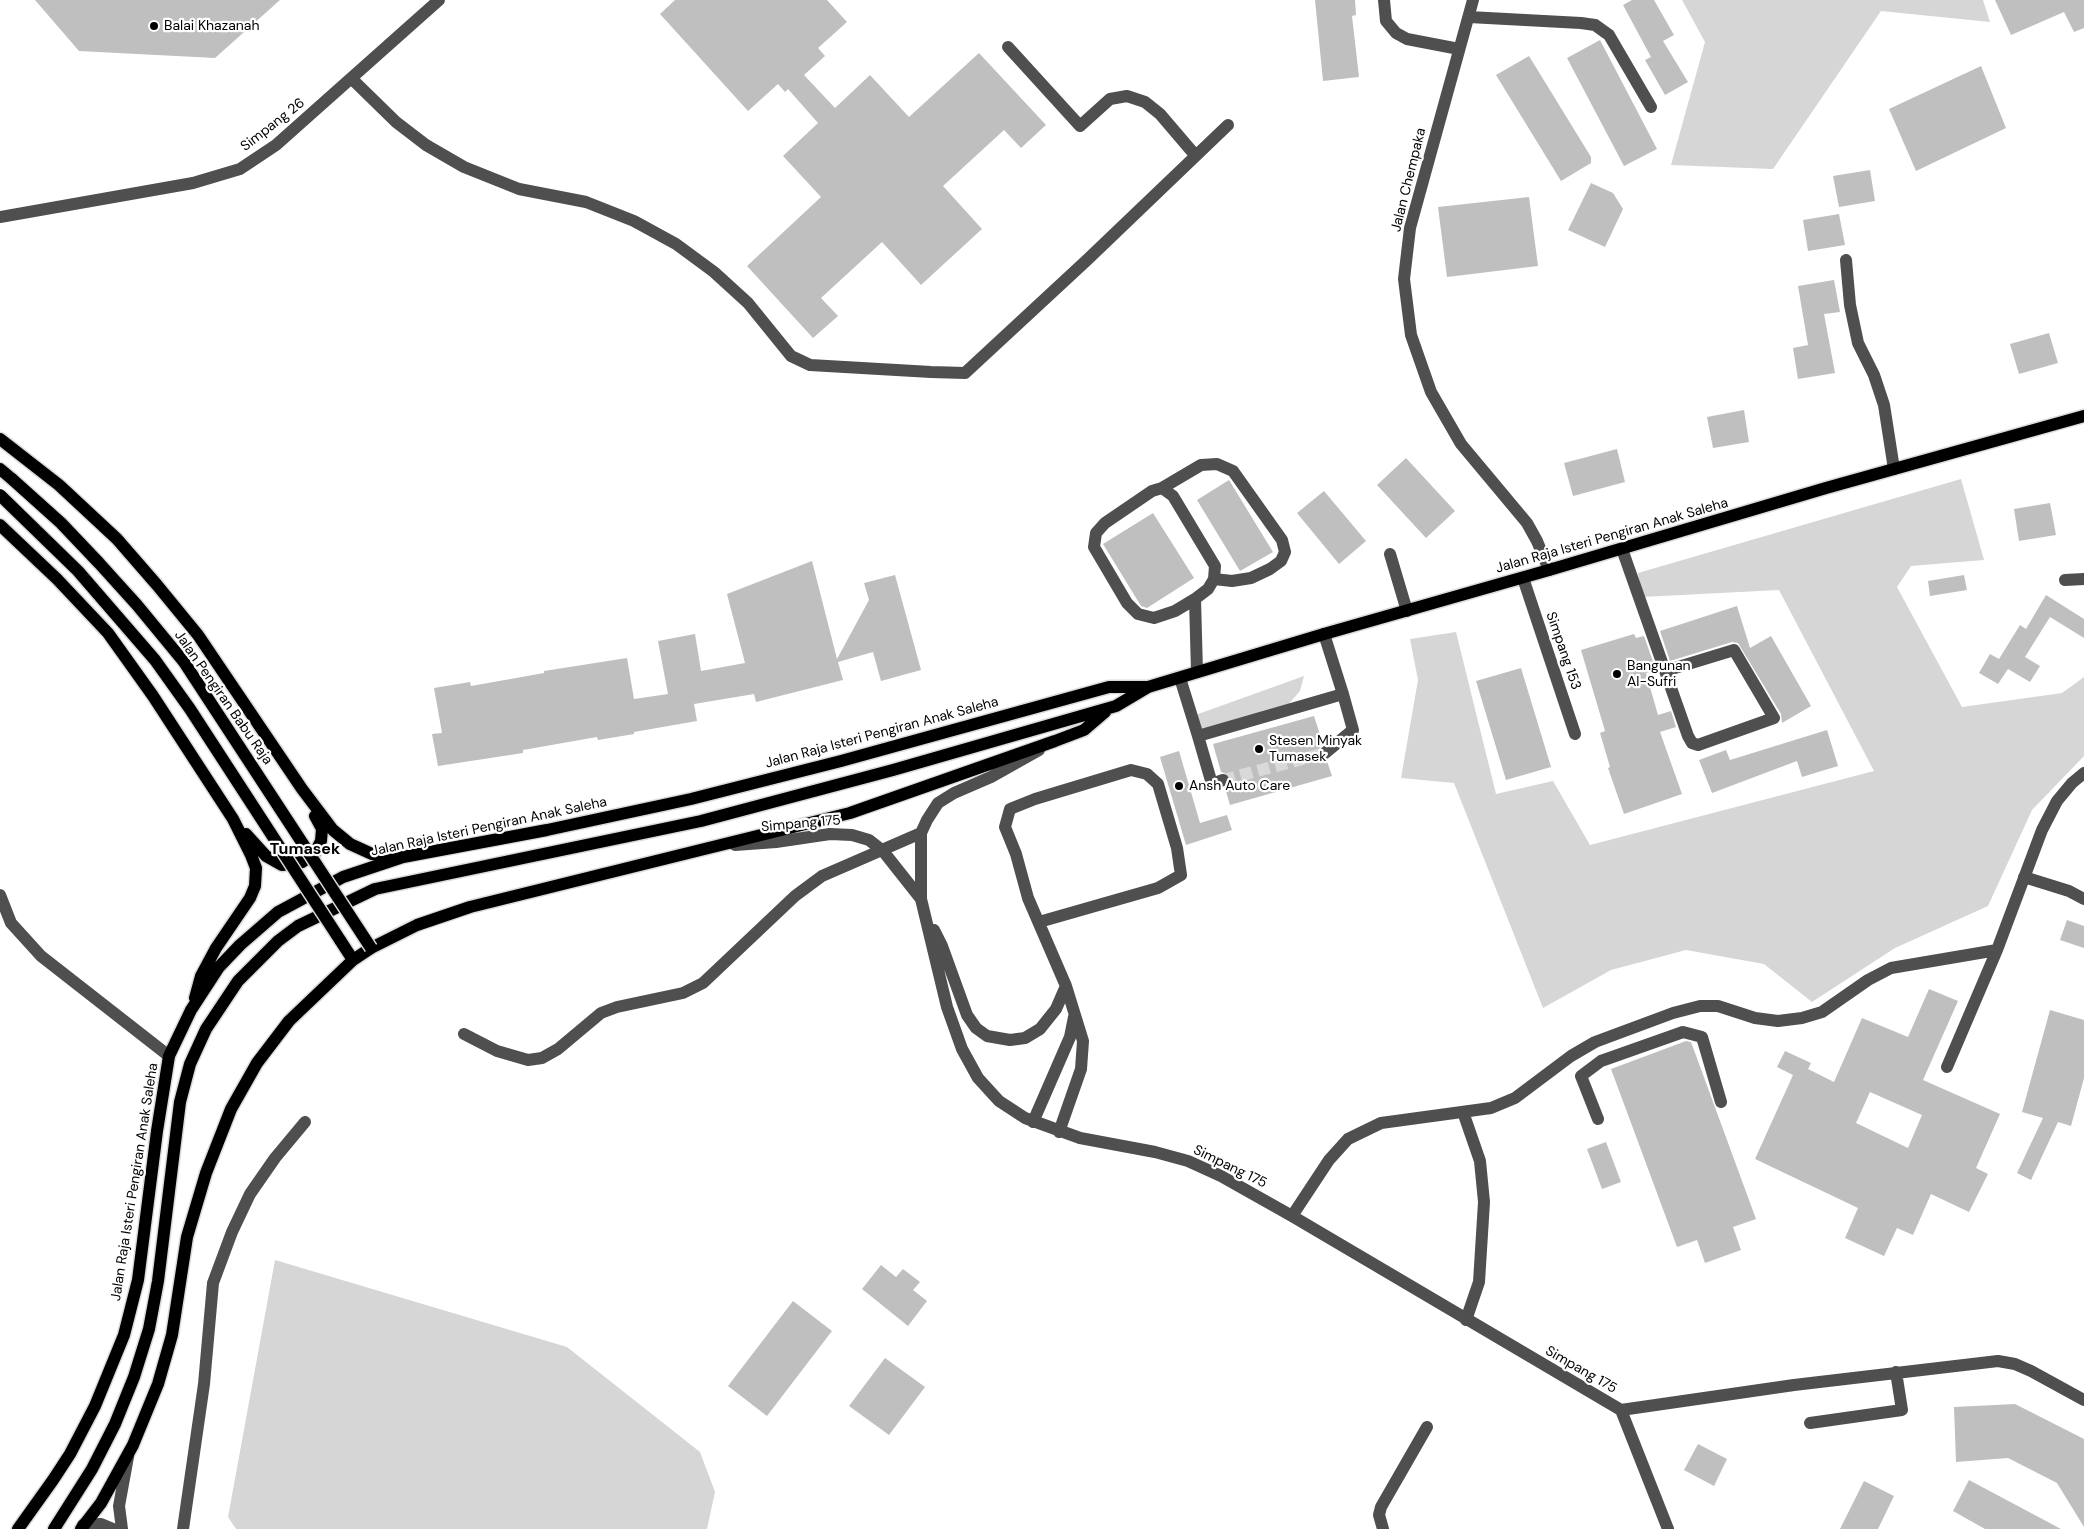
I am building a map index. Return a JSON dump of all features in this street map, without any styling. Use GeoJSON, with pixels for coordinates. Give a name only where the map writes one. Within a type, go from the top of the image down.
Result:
{"type":"FeatureCollection","features":[{"type":"Feature","properties":{"kind":"main road","name":"Jalan Raja Isteri Pengiran Anak Saleha"},"geometry":{"type":"LineString","coordinates":[[54,1529],[92,1469],[115,1424],[134,1376],[149,1329],[158,1281],[180,1102],[190,1064],[206,1029],[238,981],[278,941],[298,926],[375,889],[701,821],[892,770],[1116,706],[1148,687],[1324,634],[1523,578],[1894,468],[2084,416]]}},
{"type":"Feature","properties":{"kind":"main road"},"geometry":{"type":"LineString","coordinates":[[0,439],[60,485],[117,539],[157,585],[198,635],[302,789],[333,830],[350,844],[372,854],[403,857]]}},
{"type":"Feature","properties":{"kind":"main road","name":"Jalan Pengiran Babu Raja"},"geometry":{"type":"LineString","coordinates":[[0,469],[61,523],[137,604],[184,662],[371,948]]}},
{"type":"Feature","properties":{"kind":"main road"},"geometry":{"type":"LineString","coordinates":[[0,495],[78,571],[155,660],[190,709],[353,960]]}},
{"type":"Feature","properties":{"kind":"main road"},"geometry":{"type":"LineString","coordinates":[[0,525],[57,579],[108,633],[153,696],[233,819],[256,868],[255,886],[250,898],[216,948],[201,976],[191,1010]]}},
{"type":"Feature","properties":{"kind":"main road","name":"Jalan Raja Isteri Pengiran Anak Saleha"},"geometry":{"type":"LineString","coordinates":[[18,1529],[70,1454],[95,1406],[124,1335],[138,1280],[157,1131],[169,1056],[191,1010],[219,967],[240,945],[278,912],[343,877],[403,857],[547,830],[691,799],[840,761],[1109,687],[1148,687]]}},
{"type":"Feature","properties":{"kind":"main road"},"geometry":{"type":"LineString","coordinates":[[82,1527],[100,1503],[131,1449],[158,1384],[172,1335],[187,1237],[206,1173],[231,1109],[257,1063],[289,1021],[353,960],[371,948],[417,925],[470,907],[850,813],[1084,730],[1108,708]]}},
{"type":"Feature","properties":{"kind":"main road"},"geometry":{"type":"LineString","coordinates":[[233,819],[266,856],[282,865],[302,862],[315,853],[321,841],[322,829],[302,789]]}},
{"type":"Feature","properties":{"kind":"street","name":"Simpang 26"},"geometry":{"type":"LineString","coordinates":[[0,217],[193,183],[240,169],[276,145],[439,0]]}},
{"type":"Feature","properties":{"kind":"street"},"geometry":{"type":"LineString","coordinates":[[1384,0],[1386,21],[1396,33],[1407,38],[1458,49]]}},
{"type":"Feature","properties":{"kind":"street","name":"Jalan Chempaka"},"geometry":{"type":"LineString","coordinates":[[1473,0],[1410,228],[1404,279],[1411,335],[1431,392],[1461,444],[1527,523],[1549,570]]}},
{"type":"Feature","properties":{"kind":"street"},"geometry":{"type":"LineString","coordinates":[[1468,18],[1581,23],[1595,26],[1609,35],[1650,107]]}},
{"type":"Feature","properties":{"kind":"street"},"geometry":{"type":"LineString","coordinates":[[1008,47],[1080,126],[1110,99],[1127,96],[1145,102],[1160,114],[1195,155]]}},
{"type":"Feature","properties":{"kind":"street"},"geometry":{"type":"LineString","coordinates":[[352,79],[404,128],[426,145],[464,167],[519,189],[586,202],[634,221],[676,244],[714,272],[748,303],[791,356],[810,365],[965,373],[1228,125]]}},
{"type":"Feature","properties":{"kind":"street"},"geometry":{"type":"LineString","coordinates":[[1846,260],[1850,305],[1858,343],[1874,375],[1884,405],[1894,468]]}},
{"type":"Feature","properties":{"kind":"street"},"geometry":{"type":"LineString","coordinates":[[1162,488],[1173,496],[1215,566],[1214,580],[1208,589],[1175,611],[1154,618],[1138,614],[1127,603],[1094,547],[1096,532],[1105,523],[1152,491],[1162,488],[1201,465],[1217,464],[1233,471],[1282,540],[1285,552],[1281,561],[1270,569],[1251,578],[1232,581],[1214,580]]}},
{"type":"Feature","properties":{"kind":"street"},"geometry":{"type":"LineString","coordinates":[[1622,549],[1665,671],[1688,736],[1692,743],[1698,744],[1774,718],[1734,650],[1665,671]]}},
{"type":"Feature","properties":{"kind":"street"},"geometry":{"type":"LineString","coordinates":[[1390,554],[1407,611]]}},
{"type":"Feature","properties":{"kind":"street","name":"Simpang 153"},"geometry":{"type":"LineString","coordinates":[[1523,578],[1575,734]]}},
{"type":"Feature","properties":{"kind":"street"},"geometry":{"type":"LineString","coordinates":[[2064,580],[2084,579]]}},
{"type":"Feature","properties":{"kind":"street"},"geometry":{"type":"LineString","coordinates":[[1195,599],[1197,672]]}},
{"type":"Feature","properties":{"kind":"street"},"geometry":{"type":"LineString","coordinates":[[1324,634],[1353,730],[1325,753]]}},
{"type":"Feature","properties":{"kind":"street"},"geometry":{"type":"LineString","coordinates":[[1180,678],[1212,784],[1223,780]]}},
{"type":"Feature","properties":{"kind":"street"},"geometry":{"type":"LineString","coordinates":[[1198,736],[1343,694]]}},
{"type":"Feature","properties":{"kind":"street","name":"Simpang 175"},"geometry":{"type":"LineString","coordinates":[[1055,741],[938,803],[922,833],[922,903],[948,1007],[962,1049],[978,1078],[1000,1101],[1033,1122],[1059,1132],[1080,1138],[1155,1152],[1188,1161],[1221,1176],[1621,1410],[1896,1372],[1998,1361],[2015,1364],[2031,1371],[2084,1400]]}},
{"type":"Feature","properties":{"kind":"street"},"geometry":{"type":"LineString","coordinates":[[1039,922],[1158,888],[1181,875],[1177,848],[1158,784],[1147,774],[1131,770],[1035,799],[1010,809],[1005,827],[1016,854],[1028,898],[1066,986],[1083,1041],[1081,1069],[1059,1132]]}},
{"type":"Feature","properties":{"kind":"street"},"geometry":{"type":"LineString","coordinates":[[1947,1066],[1997,950],[2042,830],[2057,801],[2072,783],[2084,773]]}},
{"type":"Feature","properties":{"kind":"street"},"geometry":{"type":"LineString","coordinates":[[464,1034],[497,1051],[528,1060],[542,1058],[558,1049],[601,1014],[617,1007],[683,993],[703,983],[795,896],[822,876],[884,851],[922,833]]}},
{"type":"Feature","properties":{"kind":"street","name":"Simpang 175"},"geometry":{"type":"LineString","coordinates":[[716,847],[776,842],[830,834],[852,835],[868,840],[884,851],[922,903]]}},
{"type":"Feature","properties":{"kind":"street"},"geometry":{"type":"LineString","coordinates":[[2024,877],[2069,891],[2084,898]]}},
{"type":"Feature","properties":{"kind":"street"},"geometry":{"type":"LineString","coordinates":[[0,895],[11,922],[41,956],[169,1056]]}},
{"type":"Feature","properties":{"kind":"street"},"geometry":{"type":"LineString","coordinates":[[922,903],[942,946],[967,1015],[976,1028],[987,1036],[1010,1040],[1025,1038],[1040,1029],[1056,1009],[1066,986]]}},
{"type":"Feature","properties":{"kind":"street"},"geometry":{"type":"LineString","coordinates":[[1292,1216],[1329,1160],[1348,1139],[1380,1123],[1491,1108],[1515,1098],[1571,1056],[1595,1042],[1700,1006],[1718,1006],[1755,1018],[1778,1022],[1802,1018],[1822,1012],[1868,980],[1891,968],[1997,950]]}},
{"type":"Feature","properties":{"kind":"street"},"geometry":{"type":"LineString","coordinates":[[1033,1122],[1070,1037],[1074,1012]]}},
{"type":"Feature","properties":{"kind":"street"},"geometry":{"type":"LineString","coordinates":[[1676,1013],[1683,1032]]}},
{"type":"Feature","properties":{"kind":"street"},"geometry":{"type":"LineString","coordinates":[[1598,1119],[1581,1076],[1600,1061],[1683,1032],[1702,1037],[1721,1102]]}},
{"type":"Feature","properties":{"kind":"street"},"geometry":{"type":"LineString","coordinates":[[1585,1048],[1593,1067]]}},
{"type":"Feature","properties":{"kind":"street"},"geometry":{"type":"LineString","coordinates":[[1463,1112],[1480,1161],[1484,1202],[1479,1282],[1466,1320]]}},
{"type":"Feature","properties":{"kind":"street"},"geometry":{"type":"LineString","coordinates":[[183,1529],[204,1384],[213,1283],[232,1232],[250,1194],[275,1158],[305,1122]]}},
{"type":"Feature","properties":{"kind":"street"},"geometry":{"type":"LineString","coordinates":[[1810,1423],[1902,1410],[1896,1372]]}},
{"type":"Feature","properties":{"kind":"street","name":"Simpang 175"},"geometry":{"type":"LineString","coordinates":[[1621,1410],[1668,1529]]}},
{"type":"Feature","properties":{"kind":"street"},"geometry":{"type":"LineString","coordinates":[[1383,1529],[1379,1515],[1381,1508],[1427,1428]]}},
{"type":"Feature","properties":{"kind":"street"},"geometry":{"type":"LineString","coordinates":[[122,1529],[118,1506],[131,1449]]}},
{"type":"Feature","properties":{"kind":"street"},"geometry":{"type":"LineString","coordinates":[[82,1527],[101,1524],[113,1529]]}},
{"type":"Feature","properties":{"kind":"shaded area"},"geometry":{"type":"Polygon","coordinates":[[[1682,0],[1983,0],[1990,22],[1881,11],[1773,169],[1671,165],[1705,42],[1682,0]]]}},
{"type":"Feature","properties":{"kind":"shaded area"},"geometry":{"type":"Polygon","coordinates":[[[1961,479],[1984,560],[1911,566],[1897,587],[1962,707],[2062,693],[2084,677],[2084,756],[2032,810],[1988,906],[1895,948],[1812,1002],[1764,964],[1686,950],[1611,970],[1543,1008],[1454,783],[1401,778],[1418,680],[1410,639],[1456,632],[1496,794],[1553,781],[1590,845],[1874,771],[1779,590],[1642,597],[1638,573],[1961,479]]]}},
{"type":"Feature","properties":{"kind":"shaded area"},"geometry":{"type":"Polygon","coordinates":[[[1304,676],[1300,691],[1278,716],[1199,740],[1187,718],[1304,676]]]}},
{"type":"Feature","properties":{"kind":"shaded area"},"geometry":{"type":"Polygon","coordinates":[[[275,1260],[567,1347],[700,1452],[715,1492],[707,1529],[236,1529],[228,1517],[275,1260]]]}},
{"type":"Feature","properties":{"kind":"building","name":"Balai Khazanah"},"geometry":{"type":"Polygon","coordinates":[[[35,0],[280,0],[215,58],[79,51],[35,0]]]}},
{"type":"Feature","properties":{"kind":"building"},"geometry":{"type":"Polygon","coordinates":[[[675,0],[827,0],[847,22],[818,48],[825,56],[804,75],[835,108],[870,75],[909,117],[979,53],[1046,125],[1021,148],[1004,130],[943,186],[982,229],[921,285],[882,242],[821,298],[838,316],[813,338],[747,266],[821,197],[783,156],[818,123],[788,89],[785,92],[778,84],[748,111],[660,14],[675,0]]]}},
{"type":"Feature","properties":{"kind":"building"},"geometry":{"type":"Polygon","coordinates":[[[1315,0],[1355,0],[1356,15],[1352,16],[1359,77],[1323,81],[1315,0]]]}},
{"type":"Feature","properties":{"kind":"building"},"geometry":{"type":"Polygon","coordinates":[[[1632,0],[1654,0],[1674,35],[1663,41],[1688,82],[1665,95],[1645,60],[1651,57],[1623,5],[1632,0]]]}},
{"type":"Feature","properties":{"kind":"building"},"geometry":{"type":"Polygon","coordinates":[[[1995,0],[2084,0],[2084,28],[2074,32],[2064,12],[2011,35],[1995,0]]]}},
{"type":"Feature","properties":{"kind":"building"},"geometry":{"type":"Polygon","coordinates":[[[1600,40],[1657,149],[1624,166],[1567,58],[1600,40]]]}},
{"type":"Feature","properties":{"kind":"building"},"geometry":{"type":"Polygon","coordinates":[[[1529,56],[1591,157],[1591,163],[1561,181],[1496,75],[1529,56]]]}},
{"type":"Feature","properties":{"kind":"building"},"geometry":{"type":"Polygon","coordinates":[[[1981,66],[2006,128],[1916,171],[1889,109],[1981,66]]]}},
{"type":"Feature","properties":{"kind":"building"},"geometry":{"type":"Polygon","coordinates":[[[1870,170],[1875,201],[1839,207],[1833,176],[1870,170]]]}},
{"type":"Feature","properties":{"kind":"building"},"geometry":{"type":"Polygon","coordinates":[[[1591,183],[1613,193],[1623,209],[1605,247],[1568,230],[1591,183]]]}},
{"type":"Feature","properties":{"kind":"building"},"geometry":{"type":"Polygon","coordinates":[[[1529,197],[1538,266],[1447,277],[1438,207],[1529,197]]]}},
{"type":"Feature","properties":{"kind":"building"},"geometry":{"type":"Polygon","coordinates":[[[1839,214],[1845,245],[1808,251],[1803,220],[1839,214]]]}},
{"type":"Feature","properties":{"kind":"building"},"geometry":{"type":"Polygon","coordinates":[[[1834,280],[1840,312],[1824,314],[1835,373],[1798,379],[1793,348],[1808,345],[1798,286],[1834,280]]]}},
{"type":"Feature","properties":{"kind":"building"},"geometry":{"type":"Polygon","coordinates":[[[2049,333],[2058,363],[2019,374],[2010,344],[2049,333]]]}},
{"type":"Feature","properties":{"kind":"building"},"geometry":{"type":"Polygon","coordinates":[[[1744,410],[1749,442],[1713,448],[1707,417],[1744,410]]]}},
{"type":"Feature","properties":{"kind":"building"},"geometry":{"type":"Polygon","coordinates":[[[1617,449],[1625,482],[1573,496],[1564,463],[1617,449]]]}},
{"type":"Feature","properties":{"kind":"building"},"geometry":{"type":"Polygon","coordinates":[[[1406,458],[1455,511],[1426,538],[1377,485],[1406,458]]]}},
{"type":"Feature","properties":{"kind":"building"},"geometry":{"type":"Polygon","coordinates":[[[1229,480],[1273,552],[1240,571],[1197,500],[1229,480]]]}},
{"type":"Feature","properties":{"kind":"building"},"geometry":{"type":"Polygon","coordinates":[[[1324,491],[1366,541],[1339,564],[1297,513],[1324,491]]]}},
{"type":"Feature","properties":{"kind":"building"},"geometry":{"type":"Polygon","coordinates":[[[2050,503],[2056,535],[2019,541],[2014,509],[2050,503]]]}},
{"type":"Feature","properties":{"kind":"building"},"geometry":{"type":"Polygon","coordinates":[[[1153,513],[1194,578],[1147,608],[1141,606],[1103,544],[1153,513]]]}},
{"type":"Feature","properties":{"kind":"building"},"geometry":{"type":"Polygon","coordinates":[[[812,561],[837,659],[869,600],[864,583],[895,575],[921,670],[881,681],[873,652],[838,662],[843,680],[756,702],[754,694],[694,704],[697,721],[634,732],[634,734],[598,740],[597,737],[523,750],[523,753],[438,766],[432,734],[442,733],[434,688],[470,682],[471,686],[544,673],[544,671],[627,658],[634,699],[668,694],[658,641],[695,634],[701,671],[745,663],[727,594],[812,561]]]}},
{"type":"Feature","properties":{"kind":"building"},"geometry":{"type":"Polygon","coordinates":[[[1964,575],[1967,590],[1930,596],[1928,581],[1964,575]]]}},
{"type":"Feature","properties":{"kind":"building"},"geometry":{"type":"Polygon","coordinates":[[[2046,595],[2084,619],[2084,638],[2050,617],[2025,657],[2040,666],[2030,682],[2008,669],[1998,684],[1979,673],[1990,654],[1999,659],[2020,625],[2026,629],[2046,595]]]}},
{"type":"Feature","properties":{"kind":"building"},"geometry":{"type":"Polygon","coordinates":[[[1737,606],[1750,648],[1771,636],[1811,706],[1782,723],[1781,714],[1738,643],[1732,642],[1670,661],[1660,631],[1737,606]]]}},
{"type":"Feature","properties":{"kind":"building"},"geometry":{"type":"Polygon","coordinates":[[[1634,634],[1636,638],[1644,636],[1656,670],[1646,673],[1658,715],[1671,711],[1676,727],[1660,732],[1682,794],[1624,814],[1608,768],[1610,767],[1600,733],[1605,731],[1581,650],[1634,634]]]}},
{"type":"Feature","properties":{"kind":"building"},"geometry":{"type":"Polygon","coordinates":[[[1521,668],[1551,767],[1506,780],[1476,681],[1521,668]]]}},
{"type":"Feature","properties":{"kind":"building"},"geometry":{"type":"Polygon","coordinates":[[[1314,716],[1323,744],[1318,750],[1317,755],[1322,760],[1327,761],[1332,776],[1230,805],[1225,788],[1229,785],[1231,778],[1228,774],[1221,772],[1213,744],[1314,716]]]}},
{"type":"Feature","properties":{"kind":"building"},"geometry":{"type":"Polygon","coordinates":[[[1827,730],[1838,766],[1802,777],[1797,761],[1712,793],[1699,760],[1726,750],[1730,760],[1827,730]]]}},
{"type":"Feature","properties":{"kind":"building","name":"Ansh Auto Care"},"geometry":{"type":"Polygon","coordinates":[[[1179,751],[1200,823],[1227,815],[1232,830],[1186,845],[1160,757],[1179,751]]]}},
{"type":"Feature","properties":{"kind":"building"},"geometry":{"type":"Polygon","coordinates":[[[2067,920],[2084,926],[2084,948],[2060,940],[2067,920]]]}},
{"type":"Feature","properties":{"kind":"building"},"geometry":{"type":"Polygon","coordinates":[[[1929,989],[1958,1001],[1923,1080],[2000,1114],[1976,1168],[1988,1174],[1969,1212],[1931,1194],[1913,1235],[1897,1228],[1884,1256],[1845,1238],[1858,1208],[1755,1159],[1793,1075],[1777,1067],[1785,1051],[1811,1063],[1808,1069],[1834,1082],[1862,1018],[1908,1037],[1929,989]],[[1870,1092],[1856,1123],[1908,1148],[1922,1115],[1870,1092]]]}},
{"type":"Feature","properties":{"kind":"building"},"geometry":{"type":"Polygon","coordinates":[[[2050,1010],[2084,1020],[2084,1078],[2071,1126],[2058,1122],[2031,1180],[2017,1173],[2043,1118],[2022,1112],[2050,1010]]]}},
{"type":"Feature","properties":{"kind":"building"},"geometry":{"type":"Polygon","coordinates":[[[1686,1041],[1691,1042],[1756,1219],[1733,1227],[1741,1250],[1705,1263],[1697,1240],[1677,1247],[1611,1069],[1686,1041]]]}},
{"type":"Feature","properties":{"kind":"building"},"geometry":{"type":"Polygon","coordinates":[[[1606,1142],[1621,1182],[1602,1189],[1587,1149],[1606,1142]]]}},
{"type":"Feature","properties":{"kind":"building"},"geometry":{"type":"Polygon","coordinates":[[[881,1265],[896,1277],[903,1269],[920,1282],[913,1290],[927,1301],[908,1326],[862,1289],[881,1265]]]}},
{"type":"Feature","properties":{"kind":"building"},"geometry":{"type":"Polygon","coordinates":[[[793,1301],[832,1331],[767,1416],[728,1386],[793,1301]]]}},
{"type":"Feature","properties":{"kind":"building"},"geometry":{"type":"Polygon","coordinates":[[[885,1358],[925,1387],[889,1435],[849,1406],[885,1358]]]}},
{"type":"Feature","properties":{"kind":"building"},"geometry":{"type":"Polygon","coordinates":[[[2015,1404],[2084,1439],[2084,1527],[2057,1483],[2008,1458],[1956,1462],[1954,1407],[2015,1404]]]}},
{"type":"Feature","properties":{"kind":"building"},"geometry":{"type":"Polygon","coordinates":[[[1698,1444],[1727,1459],[1714,1486],[1684,1470],[1698,1444]]]}},
{"type":"Feature","properties":{"kind":"building"},"geometry":{"type":"Polygon","coordinates":[[[1969,1480],[2061,1529],[1985,1529],[1953,1511],[1969,1480]]]}},
{"type":"Feature","properties":{"kind":"building"},"geometry":{"type":"Polygon","coordinates":[[[1864,1481],[1894,1496],[1878,1529],[1840,1529],[1864,1481]]]}},
{"type":"Feature","properties":{"kind":"tunnel"},"geometry":{"type":"LineString","coordinates":[[1223,780],[1325,753]]}},
{"type":"Feature","properties":{"kind":"place","name":"Balai Khazanah"},"geometry":{"type":"Point","coordinates":[154,26]}},
{"type":"Feature","properties":{"kind":"place","name":"Bangunan Al-Sufri"},"geometry":{"type":"Point","coordinates":[1617,674]}},
{"type":"Feature","properties":{"kind":"place","name":"Stesen Minyak Tumasek"},"geometry":{"type":"Point","coordinates":[1259,749]}},
{"type":"Feature","properties":{"kind":"place","name":"Ansh Auto Care"},"geometry":{"type":"Point","coordinates":[1179,786]}},
{"type":"Feature","properties":{"kind":"district","name":"Tumasek"},"geometry":{"type":"Point","coordinates":[305,850]}}]}
